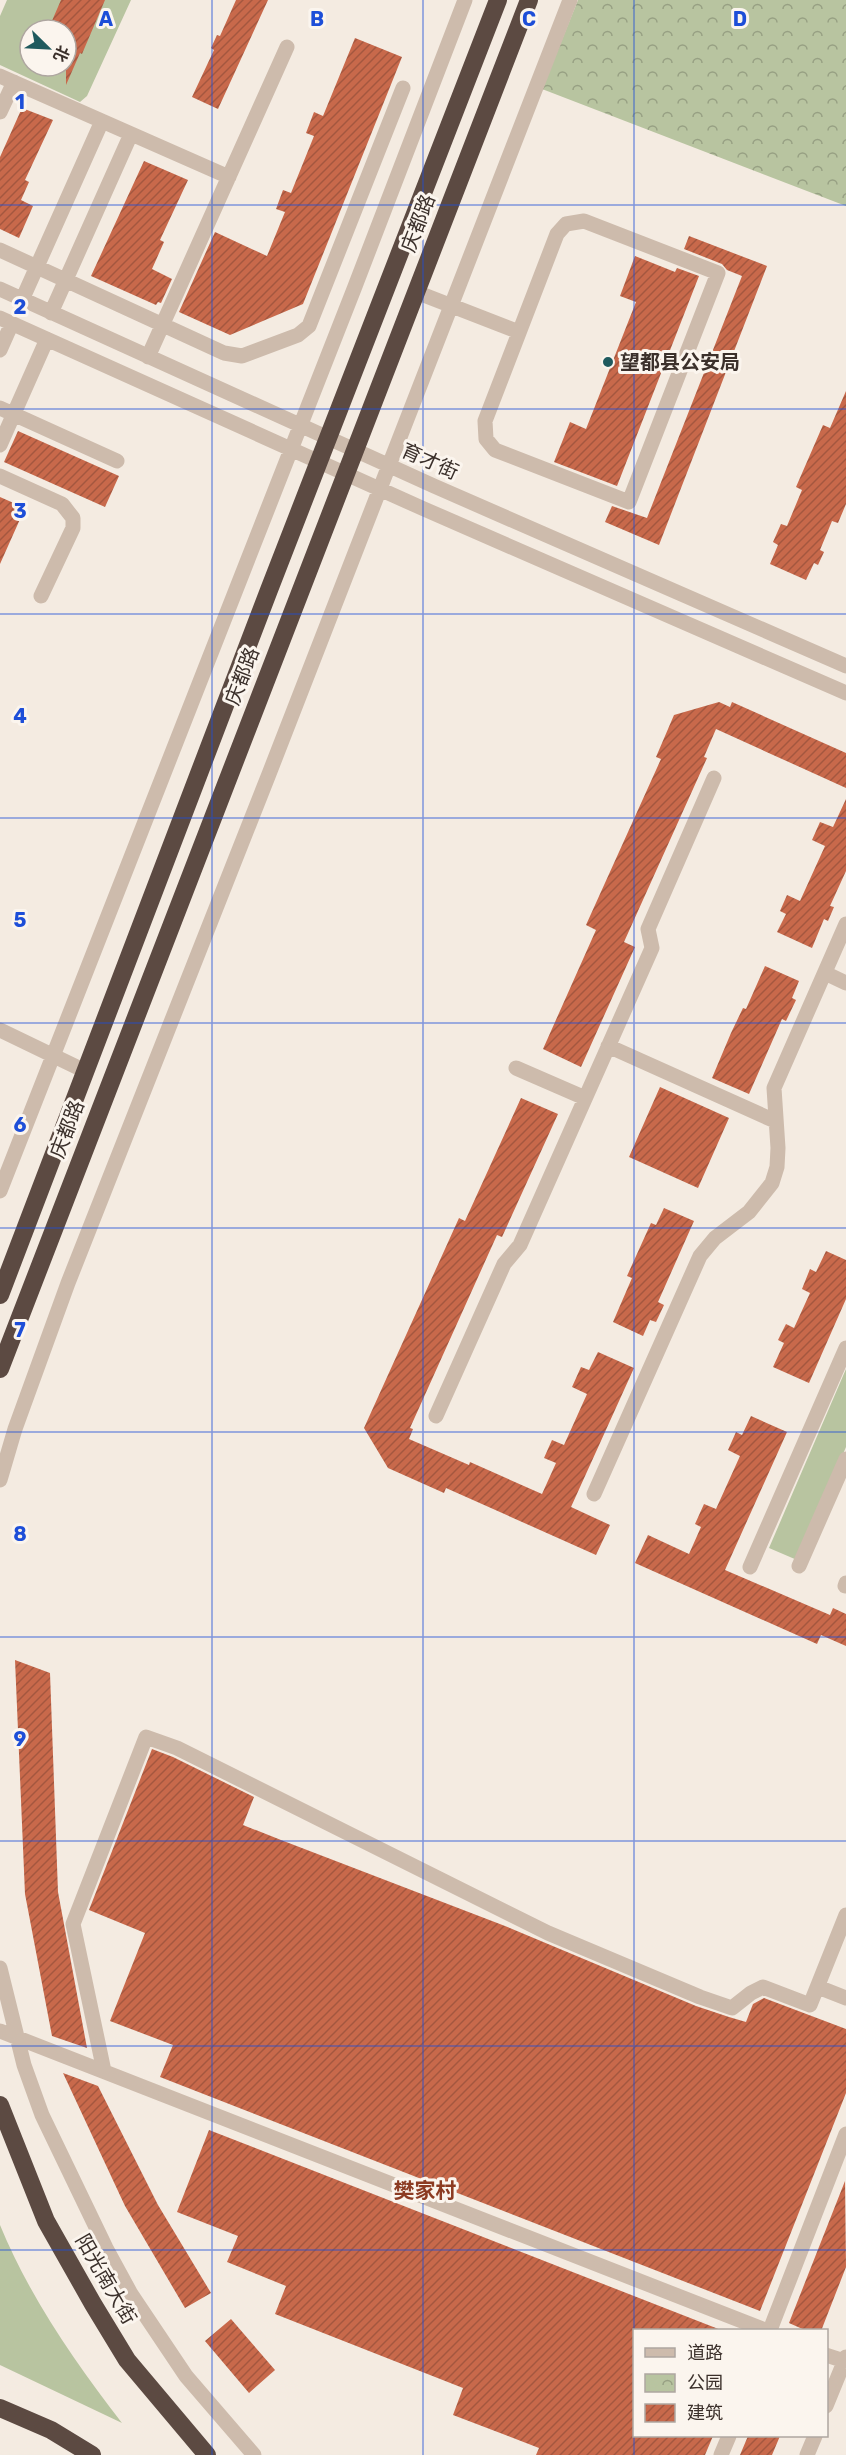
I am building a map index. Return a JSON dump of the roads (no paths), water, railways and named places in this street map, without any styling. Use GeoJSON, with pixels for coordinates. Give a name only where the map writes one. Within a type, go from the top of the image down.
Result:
{"type":"FeatureCollection","features":[{"type":"Feature","properties":{"kind":"highway","name":"庆都路"},"geometry":{"type":"LineString","coordinates":[[0,1295],[498,0]]}},
{"type":"Feature","properties":{"kind":"highway","name":"庆都路"},"geometry":{"type":"LineString","coordinates":[[0,1369],[529,0]]}},
{"type":"Feature","properties":{"kind":"highway","name":"阳光南大街"},"geometry":{"type":"LineString","coordinates":[[0,2106],[46,2221],[93,2304],[127,2360],[207,2455]]}},
{"type":"Feature","properties":{"kind":"highway"},"geometry":{"type":"LineString","coordinates":[[0,2408],[51,2430],[92,2455]]}},
{"type":"Feature","properties":{"kind":"street"},"geometry":{"type":"LineString","coordinates":[[0,1191],[292,449],[465,0]]}},
{"type":"Feature","properties":{"kind":"street"},"geometry":{"type":"LineString","coordinates":[[0,1480],[22,1409],[68,1283],[570,0]]}},
{"type":"Feature","properties":{"kind":"street"},"geometry":{"type":"LineString","coordinates":[[148,357],[286,47]]}},
{"type":"Feature","properties":{"kind":"street"},"geometry":{"type":"LineString","coordinates":[[0,112],[7,79],[228,177]]}},
{"type":"Feature","properties":{"kind":"street"},"geometry":{"type":"LineString","coordinates":[[0,250],[224,353],[242,356],[298,335],[309,326],[403,88]]}},
{"type":"Feature","properties":{"kind":"street"},"geometry":{"type":"LineString","coordinates":[[22,300],[102,121]]}},
{"type":"Feature","properties":{"kind":"street"},"geometry":{"type":"LineString","coordinates":[[51,313],[131,134]]}},
{"type":"Feature","properties":{"kind":"street"},"geometry":{"type":"LineString","coordinates":[[584,221],[718,273],[629,502],[495,450],[486,439],[485,421],[519,332],[557,234],[566,224],[584,221]]}},
{"type":"Feature","properties":{"kind":"street","name":"育才街"},"geometry":{"type":"LineString","coordinates":[[0,290],[354,450],[846,666]]}},
{"type":"Feature","properties":{"kind":"street"},"geometry":{"type":"LineString","coordinates":[[416,292],[519,332]]}},
{"type":"Feature","properties":{"kind":"street"},"geometry":{"type":"LineString","coordinates":[[0,350],[6,321],[380,489],[846,693]]}},
{"type":"Feature","properties":{"kind":"street"},"geometry":{"type":"LineString","coordinates":[[0,445],[7,411],[47,339]]}},
{"type":"Feature","properties":{"kind":"street"},"geometry":{"type":"LineString","coordinates":[[7,411],[117,461]]}},
{"type":"Feature","properties":{"kind":"street"},"geometry":{"type":"LineString","coordinates":[[0,476],[62,504],[73,518],[73,528],[41,596]]}},
{"type":"Feature","properties":{"kind":"street"},"geometry":{"type":"LineString","coordinates":[[436,1416],[504,1264],[520,1245],[652,948],[648,929],[714,778]]}},
{"type":"Feature","properties":{"kind":"street"},"geometry":{"type":"LineString","coordinates":[[594,1494],[700,1256],[715,1238],[749,1212],[772,1183],[777,1167],[774,1088],[846,924]]}},
{"type":"Feature","properties":{"kind":"street"},"geometry":{"type":"LineString","coordinates":[[825,973],[846,983]]}},
{"type":"Feature","properties":{"kind":"street"},"geometry":{"type":"LineString","coordinates":[[0,1030],[85,1071]]}},
{"type":"Feature","properties":{"kind":"street"},"geometry":{"type":"LineString","coordinates":[[608,1046],[776,1121]]}},
{"type":"Feature","properties":{"kind":"street"},"geometry":{"type":"LineString","coordinates":[[516,1068],[585,1098]]}},
{"type":"Feature","properties":{"kind":"street"},"geometry":{"type":"LineString","coordinates":[[750,1567],[846,1348]]}},
{"type":"Feature","properties":{"kind":"street"},"geometry":{"type":"LineString","coordinates":[[799,1566],[846,1459]]}},
{"type":"Feature","properties":{"kind":"street"},"geometry":{"type":"LineString","coordinates":[[104,2071],[73,1924],[146,1737],[177,1748],[548,1933],[700,1998],[732,2008],[763,1987],[810,2005],[846,1915]]}},
{"type":"Feature","properties":{"kind":"street"},"geometry":{"type":"LineString","coordinates":[[0,1968],[24,2065],[52,2137],[106,2248],[131,2294],[186,2376],[254,2455]]}},
{"type":"Feature","properties":{"kind":"street"},"geometry":{"type":"LineString","coordinates":[[818,1987],[846,1998]]}},
{"type":"Feature","properties":{"kind":"street"},"geometry":{"type":"LineString","coordinates":[[0,2031],[762,2329]]}},
{"type":"Feature","properties":{"kind":"street"},"geometry":{"type":"LineString","coordinates":[[768,2329],[846,2134]]}},
{"type":"Feature","properties":{"kind":"street"},"geometry":{"type":"LineString","coordinates":[[828,2355],[845,2359],[828,2401]]}},
{"type":"Feature","properties":{"kind":"street"},"geometry":{"type":"LineString","coordinates":[[721,2455],[729,2437]]}},
{"type":"Feature","properties":{"kind":"street"},"geometry":{"type":"LineString","coordinates":[[807,2455],[815,2437]]}},
{"type":"Feature","properties":{"kind":"place","name":"望都县公安局"},"geometry":{"type":"Point","coordinates":[608,362]}},
{"type":"Feature","properties":{"kind":"district","name":"樊家村"},"geometry":{"type":"Point","coordinates":[425,2190]}}]}
